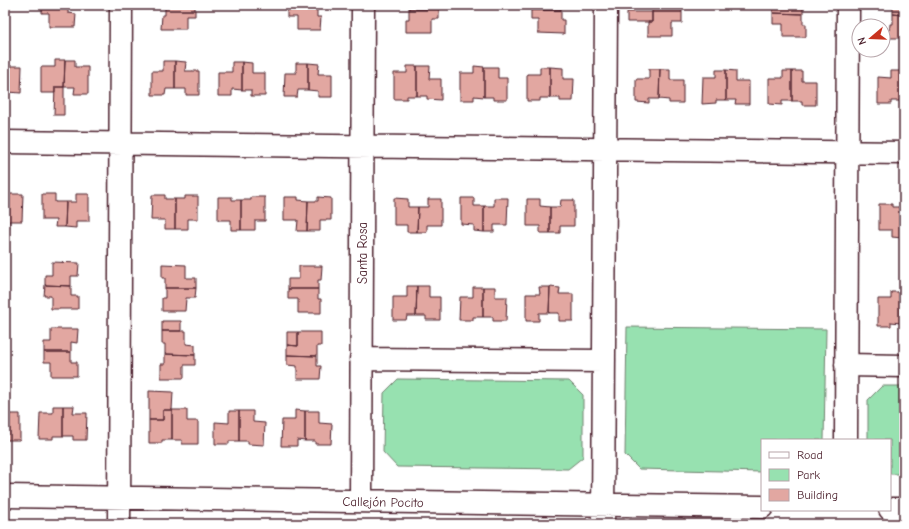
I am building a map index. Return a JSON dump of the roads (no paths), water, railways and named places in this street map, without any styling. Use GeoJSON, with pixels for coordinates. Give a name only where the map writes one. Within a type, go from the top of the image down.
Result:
{"type":"FeatureCollection","features":[{"type":"Feature","properties":{"kind":"street"},"geometry":{"type":"LineString","coordinates":[[119,524],[121,5]]}},
{"type":"Feature","properties":{"kind":"street","name":"Santa Rosa"},"geometry":{"type":"LineString","coordinates":[[361,501],[363,5]]}},
{"type":"Feature","properties":{"kind":"street"},"geometry":{"type":"LineString","coordinates":[[603,514],[606,5]]}},
{"type":"Feature","properties":{"kind":"street"},"geometry":{"type":"LineString","coordinates":[[846,439],[848,5]]}},
{"type":"Feature","properties":{"kind":"street"},"geometry":{"type":"LineString","coordinates":[[5,142],[904,153]]}},
{"type":"Feature","properties":{"kind":"street"},"geometry":{"type":"LineString","coordinates":[[361,358],[604,361]]}},
{"type":"Feature","properties":{"kind":"street"},"geometry":{"type":"LineString","coordinates":[[846,365],[904,366]]}},
{"type":"Feature","properties":{"kind":"street","name":"Callejón Pocito"},"geometry":{"type":"LineString","coordinates":[[5,496],[361,501],[603,514],[761,507]]}},
{"type":"Feature","properties":{"kind":"street"},"geometry":{"type":"LineString","coordinates":[[891,509],[904,509]]}}]}
